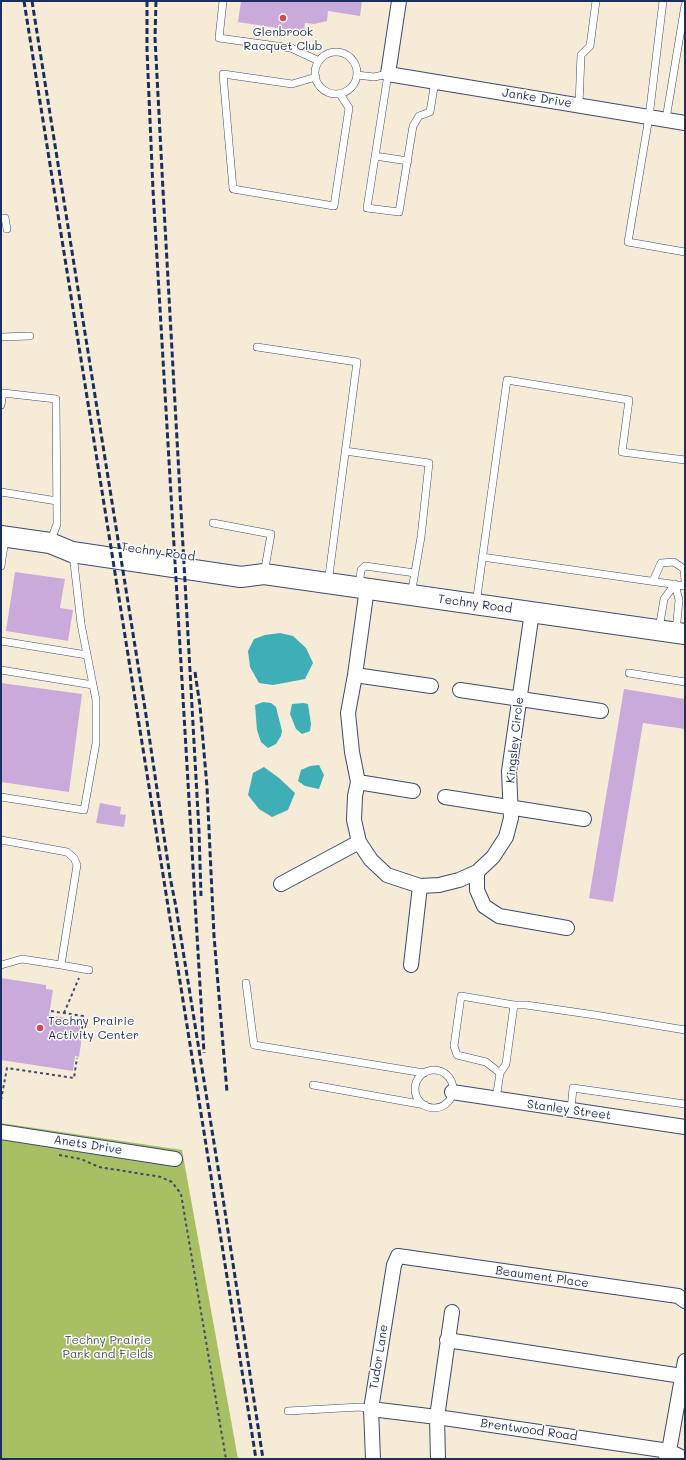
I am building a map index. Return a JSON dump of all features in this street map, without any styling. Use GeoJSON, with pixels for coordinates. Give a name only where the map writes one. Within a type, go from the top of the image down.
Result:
{"type":"FeatureCollection","features":[{"type":"Feature","properties":{"kind":"main road","name":"Techny Road"},"geometry":{"type":"LineString","coordinates":[[3,536],[50,543],[72,552],[241,577],[264,574],[673,632]]}},
{"type":"Feature","properties":{"kind":"main road","name":"Techny Road"},"geometry":{"type":"LineString","coordinates":[[50,543],[74,540],[175,554],[243,564],[264,574]]}},
{"type":"Feature","properties":{"kind":"street"},"geometry":{"type":"LineString","coordinates":[[388,74],[398,1]]}},
{"type":"Feature","properties":{"kind":"street","name":"Janke Drive"},"geometry":{"type":"LineString","coordinates":[[388,74],[685,122]]}},
{"type":"Feature","properties":{"kind":"street","name":"Kingsley Circle"},"geometry":{"type":"LineString","coordinates":[[363,588],[355,675],[348,713],[352,752],[358,782],[355,796],[354,820],[359,842],[371,860],[387,875],[420,886],[439,886],[459,880],[477,872],[493,857],[506,837],[511,818],[509,771],[518,698],[532,612]]}},
{"type":"Feature","properties":{"kind":"street"},"geometry":{"type":"LineString","coordinates":[[355,675],[430,686]]}},
{"type":"Feature","properties":{"kind":"street"},"geometry":{"type":"LineString","coordinates":[[460,690],[601,711]]}},
{"type":"Feature","properties":{"kind":"street"},"geometry":{"type":"LineString","coordinates":[[358,782],[413,791]]}},
{"type":"Feature","properties":{"kind":"street"},"geometry":{"type":"LineString","coordinates":[[445,797],[584,819]]}},
{"type":"Feature","properties":{"kind":"street"},"geometry":{"type":"LineString","coordinates":[[281,884],[359,842]]}},
{"type":"Feature","properties":{"kind":"street"},"geometry":{"type":"LineString","coordinates":[[477,872],[477,890],[484,906],[499,916],[567,928]]}},
{"type":"Feature","properties":{"kind":"street"},"geometry":{"type":"LineString","coordinates":[[412,965],[420,886]]}},
{"type":"Feature","properties":{"kind":"street","name":"Stanley Street"},"geometry":{"type":"LineString","coordinates":[[452,1092],[685,1127]]}},
{"type":"Feature","properties":{"kind":"street","name":"Anets Drive"},"geometry":{"type":"LineString","coordinates":[[1,1132],[174,1160]]}},
{"type":"Feature","properties":{"kind":"street","name":"Beaument Place"},"geometry":{"type":"LineString","coordinates":[[398,1256],[678,1296],[685,1301]]}},
{"type":"Feature","properties":{"kind":"street","name":"Tudor Lane"},"geometry":{"type":"LineString","coordinates":[[373,1459],[371,1409],[394,1265],[398,1256]]}},
{"type":"Feature","properties":{"kind":"street"},"geometry":{"type":"LineString","coordinates":[[438,1459],[437,1417],[452,1312]]}},
{"type":"Feature","properties":{"kind":"street"},"geometry":{"type":"LineString","coordinates":[[448,1340],[682,1376]]}},
{"type":"Feature","properties":{"kind":"street"},"geometry":{"type":"LineString","coordinates":[[668,1455],[685,1361]]}},
{"type":"Feature","properties":{"kind":"street","name":"Brentwood Road"},"geometry":{"type":"LineString","coordinates":[[371,1409],[437,1417],[685,1459]]}},
{"type":"Feature","properties":{"kind":"lane"},"geometry":{"type":"LineString","coordinates":[[223,1],[219,38],[291,48],[319,61]]}},
{"type":"Feature","properties":{"kind":"lane"},"geometry":{"type":"LineString","coordinates":[[579,105],[581,55],[590,46],[596,1]]}},
{"type":"Feature","properties":{"kind":"lane"},"geometry":{"type":"LineString","coordinates":[[663,1],[649,117],[628,242],[685,252]]}},
{"type":"Feature","properties":{"kind":"lane"},"geometry":{"type":"LineString","coordinates":[[666,119],[685,5]]}},
{"type":"Feature","properties":{"kind":"lane"},"geometry":{"type":"LineString","coordinates":[[333,53],[349,56],[356,64],[357,75],[354,85],[350,90],[340,94],[335,94],[324,90],[317,82],[316,72],[319,61],[323,57],[333,53]]}},
{"type":"Feature","properties":{"kind":"lane"},"geometry":{"type":"LineString","coordinates":[[316,77],[292,84],[223,74],[233,189],[334,206],[349,108],[340,94]]}},
{"type":"Feature","properties":{"kind":"lane"},"geometry":{"type":"LineString","coordinates":[[357,75],[374,77],[388,74],[367,208],[399,212],[413,126],[419,116],[430,112],[435,81]]}},
{"type":"Feature","properties":{"kind":"lane"},"geometry":{"type":"LineString","coordinates":[[375,156],[408,161]]}},
{"type":"Feature","properties":{"kind":"lane"},"geometry":{"type":"LineString","coordinates":[[1,218],[5,218],[7,230]]}},
{"type":"Feature","properties":{"kind":"lane"},"geometry":{"type":"LineString","coordinates":[[1,337],[30,336]]}},
{"type":"Feature","properties":{"kind":"lane"},"geometry":{"type":"LineString","coordinates":[[257,347],[357,362],[328,583]]}},
{"type":"Feature","properties":{"kind":"lane"},"geometry":{"type":"LineString","coordinates":[[476,604],[507,380],[629,400],[622,452],[685,460]]}},
{"type":"Feature","properties":{"kind":"lane"},"geometry":{"type":"LineString","coordinates":[[1,405],[3,393],[56,399],[57,524],[50,543]]}},
{"type":"Feature","properties":{"kind":"lane"},"geometry":{"type":"LineString","coordinates":[[345,451],[429,463],[421,537],[411,595]]}},
{"type":"Feature","properties":{"kind":"lane"},"geometry":{"type":"LineString","coordinates":[[1,492],[57,501]]}},
{"type":"Feature","properties":{"kind":"lane"},"geometry":{"type":"LineString","coordinates":[[213,523],[271,534],[264,574]]}},
{"type":"Feature","properties":{"kind":"lane"},"geometry":{"type":"LineString","coordinates":[[1,566],[3,536]]}},
{"type":"Feature","properties":{"kind":"lane"},"geometry":{"type":"LineString","coordinates":[[1,797],[84,810],[96,743],[96,700],[81,624],[72,552]]}},
{"type":"Feature","properties":{"kind":"lane"},"geometry":{"type":"LineString","coordinates":[[482,557],[685,586]]}},
{"type":"Feature","properties":{"kind":"lane"},"geometry":{"type":"LineString","coordinates":[[653,581],[662,563],[674,562],[684,569],[685,581]]}},
{"type":"Feature","properties":{"kind":"lane"},"geometry":{"type":"LineString","coordinates":[[363,588],[361,570],[365,566],[415,573]]}},
{"type":"Feature","properties":{"kind":"lane"},"geometry":{"type":"LineString","coordinates":[[673,632],[679,600],[675,584]]}},
{"type":"Feature","properties":{"kind":"lane"},"geometry":{"type":"LineString","coordinates":[[673,632],[664,599],[675,584]]}},
{"type":"Feature","properties":{"kind":"lane"},"geometry":{"type":"LineString","coordinates":[[1,641],[87,655]]}},
{"type":"Feature","properties":{"kind":"lane"},"geometry":{"type":"LineString","coordinates":[[1,670],[93,685]]}},
{"type":"Feature","properties":{"kind":"lane"},"geometry":{"type":"LineString","coordinates":[[629,673],[685,682]]}},
{"type":"Feature","properties":{"kind":"lane"},"geometry":{"type":"LineString","coordinates":[[1,840],[67,852],[74,858],[77,865],[61,965]]}},
{"type":"Feature","properties":{"kind":"lane"},"geometry":{"type":"LineString","coordinates":[[1,965],[22,959],[86,969]]}},
{"type":"Feature","properties":{"kind":"lane"},"geometry":{"type":"LineString","coordinates":[[246,983],[254,1045],[424,1073],[436,1070],[442,1072],[450,1080],[452,1092],[450,1098],[442,1106],[430,1107],[313,1085]]}},
{"type":"Feature","properties":{"kind":"lane"},"geometry":{"type":"LineString","coordinates":[[500,1073],[486,1062],[458,1055],[454,1046],[461,996],[514,1005],[549,1008],[685,1030]]}},
{"type":"Feature","properties":{"kind":"lane"},"geometry":{"type":"LineString","coordinates":[[496,1099],[500,1073],[506,1064],[514,1005]]}},
{"type":"Feature","properties":{"kind":"lane"},"geometry":{"type":"LineString","coordinates":[[424,1073],[416,1083],[415,1090],[416,1096],[425,1105]]}},
{"type":"Feature","properties":{"kind":"lane"},"geometry":{"type":"LineString","coordinates":[[571,1110],[573,1088],[685,1104]]}},
{"type":"Feature","properties":{"kind":"lane"},"geometry":{"type":"LineString","coordinates":[[288,1411],[360,1407],[371,1409]]}},
{"type":"Feature","properties":{"kind":"path"},"geometry":{"type":"LineString","coordinates":[[64,1013],[86,969]]}},
{"type":"Feature","properties":{"kind":"path"},"geometry":{"type":"LineString","coordinates":[[51,1011],[84,1016],[82,1033]]}},
{"type":"Feature","properties":{"kind":"path"},"geometry":{"type":"LineString","coordinates":[[1,1100],[7,1068],[74,1078],[77,1058]]}},
{"type":"Feature","properties":{"kind":"path"},"geometry":{"type":"LineString","coordinates":[[59,1155],[81,1159],[99,1167],[161,1177],[172,1182],[181,1194],[226,1459]]}},
{"type":"Feature","properties":{"kind":"green space","name":"Techny Prairie Park and Fields"},"geometry":{"type":"Polygon","coordinates":[[[1,1123],[182,1150],[238,1459],[1,1459],[1,1123]]]}},
{"type":"Feature","properties":{"kind":"water"},"geometry":{"type":"Polygon","coordinates":[[[280,633],[293,636],[306,648],[313,663],[305,679],[273,685],[259,683],[250,667],[248,651],[254,639],[265,635],[280,633]]]}},
{"type":"Feature","properties":{"kind":"water"},"geometry":{"type":"Polygon","coordinates":[[[263,702],[271,703],[276,707],[282,731],[276,744],[268,748],[261,742],[257,730],[255,705],[263,702]]]}},
{"type":"Feature","properties":{"kind":"water"},"geometry":{"type":"Polygon","coordinates":[[[292,704],[308,704],[311,724],[310,731],[302,734],[296,729],[290,714],[292,704]]]}},
{"type":"Feature","properties":{"kind":"water"},"geometry":{"type":"Polygon","coordinates":[[[319,765],[324,775],[319,789],[305,786],[298,781],[301,770],[310,766],[319,765]]]}},
{"type":"Feature","properties":{"kind":"water"},"geometry":{"type":"Polygon","coordinates":[[[264,767],[279,778],[295,793],[288,810],[272,817],[259,809],[248,795],[253,773],[264,767]]]}},
{"type":"Feature","properties":{"kind":"building","name":"Glenbrook Racquet Club"},"geometry":{"type":"Polygon","coordinates":[[[241,1],[362,1],[360,16],[328,11],[327,21],[314,24],[305,23],[304,32],[238,22],[241,1]]]}},
{"type":"Feature","properties":{"kind":"building"},"geometry":{"type":"Polygon","coordinates":[[[15,572],[65,579],[60,608],[73,610],[68,641],[6,631],[15,572]]]}},
{"type":"Feature","properties":{"kind":"building"},"geometry":{"type":"Polygon","coordinates":[[[1,683],[82,694],[69,792],[1,782],[1,683]]]}},
{"type":"Feature","properties":{"kind":"building"},"geometry":{"type":"Polygon","coordinates":[[[624,689],[685,699],[685,729],[643,723],[613,902],[589,898],[624,689]]]}},
{"type":"Feature","properties":{"kind":"building"},"geometry":{"type":"Polygon","coordinates":[[[100,803],[121,807],[120,814],[126,815],[124,827],[96,823],[100,803]]]}},
{"type":"Feature","properties":{"kind":"building","name":"Techny Prairie Activity Center"},"geometry":{"type":"Polygon","coordinates":[[[1,978],[46,985],[46,989],[53,990],[49,1015],[81,1021],[79,1035],[82,1036],[79,1057],[75,1056],[73,1071],[1,1060],[1,978]]]}},
{"type":"Feature","properties":{"kind":"railway"},"geometry":{"type":"LineString","coordinates":[[24,1],[256,1459]]}},
{"type":"Feature","properties":{"kind":"railway"},"geometry":{"type":"LineString","coordinates":[[32,1],[146,715],[170,877],[224,1205],[263,1459]]}},
{"type":"Feature","properties":{"kind":"railway"},"geometry":{"type":"LineString","coordinates":[[147,1],[147,50],[153,190],[204,1053]]}},
{"type":"Feature","properties":{"kind":"railway"},"geometry":{"type":"LineString","coordinates":[[156,1],[155,38],[199,831],[201,896]]}},
{"type":"Feature","properties":{"kind":"railway"},"geometry":{"type":"LineString","coordinates":[[195,672],[200,706],[207,787],[214,936],[227,1092]]}},
{"type":"Feature","properties":{"kind":"place","name":"Glenbrook Racquet Club"},"geometry":{"type":"Point","coordinates":[283,18]}},
{"type":"Feature","properties":{"kind":"place","name":"Techny Prairie Activity Center"},"geometry":{"type":"Point","coordinates":[40,1028]}}]}
